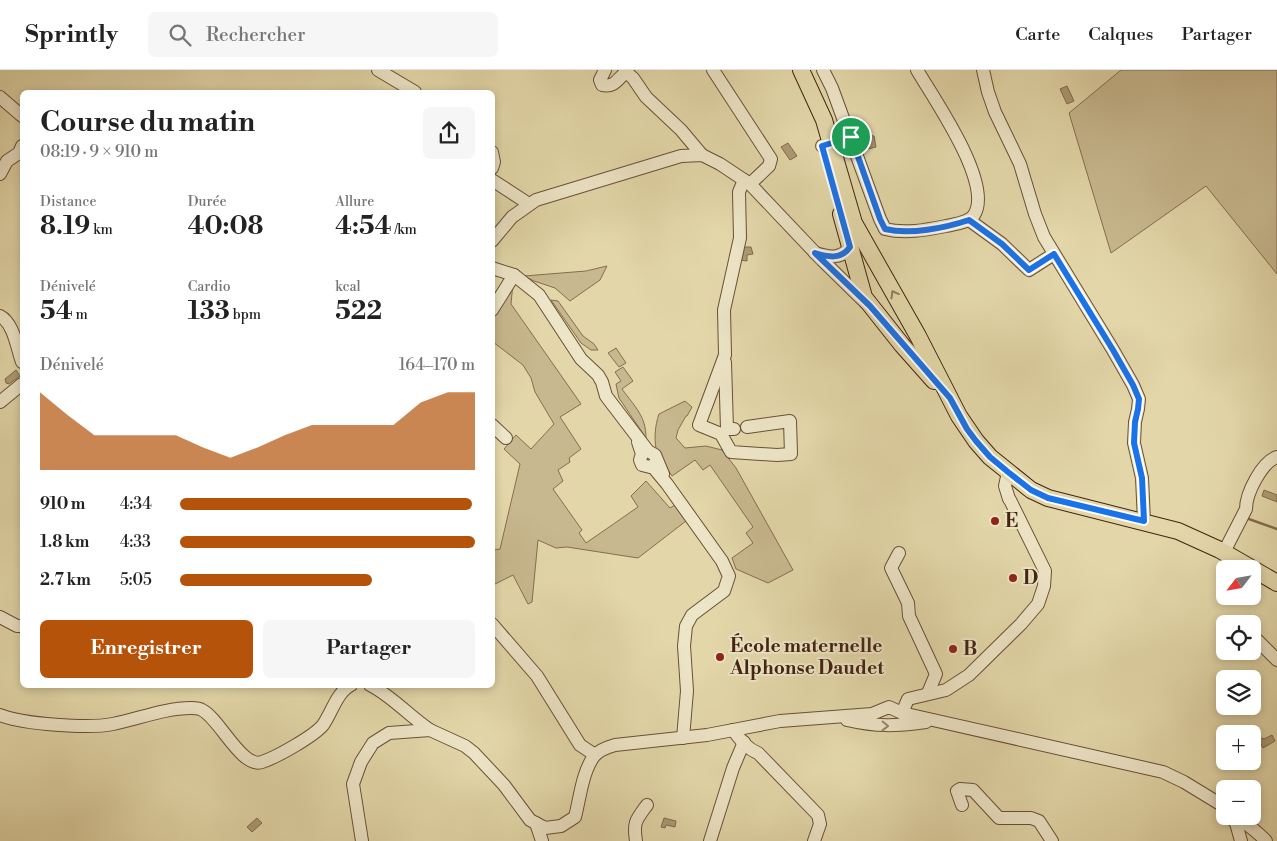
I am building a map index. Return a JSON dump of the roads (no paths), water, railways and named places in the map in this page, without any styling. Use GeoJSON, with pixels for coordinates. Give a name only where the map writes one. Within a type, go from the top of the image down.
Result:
{"type":"FeatureCollection","features":[{"type":"Feature","properties":{"kind":"main road"},"geometry":{"type":"LineString","coordinates":[[801,70],[810,90],[811,104],[854,223],[918,336],[967,429],[990,457],[1031,490],[1048,498],[1178,530],[1224,552],[1277,583]]}},
{"type":"Feature","properties":{"kind":"main road"},"geometry":{"type":"LineString","coordinates":[[826,144],[864,297],[902,346],[950,398]]}},
{"type":"Feature","properties":{"kind":"main road"},"geometry":{"type":"LineString","coordinates":[[854,262],[879,266]]}},
{"type":"Feature","properties":{"kind":"main road"},"geometry":{"type":"LineString","coordinates":[[902,346],[914,345],[918,336]]}},
{"type":"Feature","properties":{"kind":"street"},"geometry":{"type":"LineString","coordinates":[[378,70],[412,90]]}},
{"type":"Feature","properties":{"kind":"street"},"geometry":{"type":"LineString","coordinates":[[605,70],[600,80],[602,85],[615,84],[626,72],[633,78],[646,97],[681,130],[702,155],[720,164],[747,182],[818,257],[870,306]]}},
{"type":"Feature","properties":{"kind":"street"},"geometry":{"type":"LineString","coordinates":[[713,70],[771,159],[769,166],[747,182],[739,192],[740,238],[724,310],[727,430],[734,429]]}},
{"type":"Feature","properties":{"kind":"street"},"geometry":{"type":"LineString","coordinates":[[823,70],[851,137],[880,219],[885,229],[897,232],[939,228],[969,220],[974,215],[977,205],[978,195],[975,177],[968,157],[917,70]]}},
{"type":"Feature","properties":{"kind":"street"},"geometry":{"type":"LineString","coordinates":[[983,70],[993,105],[1020,164],[1039,226],[1113,350],[1139,399],[1134,443],[1142,478],[1144,521]]}},
{"type":"Feature","properties":{"kind":"street"},"geometry":{"type":"LineString","coordinates":[[0,97],[20,114]]}},
{"type":"Feature","properties":{"kind":"street"},"geometry":{"type":"LineString","coordinates":[[826,144],[851,137]]}},
{"type":"Feature","properties":{"kind":"street"},"geometry":{"type":"LineString","coordinates":[[0,174],[7,161],[19,154],[20,151]]}},
{"type":"Feature","properties":{"kind":"street"},"geometry":{"type":"LineString","coordinates":[[495,237],[512,217],[529,204],[551,194],[681,156],[702,155]]}},
{"type":"Feature","properties":{"kind":"street"},"geometry":{"type":"LineString","coordinates":[[495,182],[529,204]]}},
{"type":"Feature","properties":{"kind":"street"},"geometry":{"type":"LineString","coordinates":[[969,220],[1002,244],[1029,270],[1054,254]]}},
{"type":"Feature","properties":{"kind":"street"},"geometry":{"type":"LineString","coordinates":[[818,257],[834,257],[843,254],[854,262]]}},
{"type":"Feature","properties":{"kind":"street"},"geometry":{"type":"LineString","coordinates":[[495,267],[514,276],[539,295],[572,344],[604,370],[616,409],[722,561],[729,576],[724,590],[692,615],[686,626],[684,646],[687,691],[683,738]]}},
{"type":"Feature","properties":{"kind":"street"},"geometry":{"type":"LineString","coordinates":[[495,305],[514,276]]}},
{"type":"Feature","properties":{"kind":"street"},"geometry":{"type":"LineString","coordinates":[[0,316],[5,318],[11,330],[20,356]]}},
{"type":"Feature","properties":{"kind":"street"},"geometry":{"type":"LineString","coordinates":[[725,355],[699,425],[721,434],[731,452],[791,454],[790,421],[747,427]]}},
{"type":"Feature","properties":{"kind":"street"},"geometry":{"type":"LineString","coordinates":[[0,402],[20,386]]}},
{"type":"Feature","properties":{"kind":"street"},"geometry":{"type":"LineString","coordinates":[[495,428],[506,438]]}},
{"type":"Feature","properties":{"kind":"street"},"geometry":{"type":"LineString","coordinates":[[1224,552],[1246,509],[1249,493],[1255,482],[1270,460],[1277,457]]}},
{"type":"Feature","properties":{"kind":"street"},"geometry":{"type":"LineString","coordinates":[[902,714],[908,699],[946,690],[969,676],[1021,624],[1038,604],[1044,586],[1045,571],[1005,486],[1008,472]]}},
{"type":"Feature","properties":{"kind":"street"},"geometry":{"type":"LineString","coordinates":[[898,553],[891,568],[908,603],[909,616],[936,674],[928,693]]}},
{"type":"Feature","properties":{"kind":"street"},"geometry":{"type":"LineString","coordinates":[[0,618],[20,626]]}},
{"type":"Feature","properties":{"kind":"street"},"geometry":{"type":"LineString","coordinates":[[495,627],[537,676],[580,745],[595,755]]}},
{"type":"Feature","properties":{"kind":"street"},"geometry":{"type":"LineString","coordinates":[[1261,644],[1277,660]]}},
{"type":"Feature","properties":{"kind":"street"},"geometry":{"type":"LineString","coordinates":[[0,715],[51,724],[110,725],[176,709],[192,708],[202,710],[222,729],[246,758],[260,763],[315,733],[327,719],[342,693],[348,688]]}},
{"type":"Feature","properties":{"kind":"street"},"geometry":{"type":"LineString","coordinates":[[375,688],[386,694],[407,714],[430,730],[456,740],[474,753],[504,785],[530,820],[545,828],[561,826],[574,818],[587,771],[595,755],[606,747],[683,738],[780,722],[872,714],[889,707],[902,714],[1120,764],[1163,772],[1216,802]]}},
{"type":"Feature","properties":{"kind":"street"},"geometry":{"type":"LineString","coordinates":[[837,718],[869,725],[892,726],[936,721]]}},
{"type":"Feature","properties":{"kind":"street"},"geometry":{"type":"LineString","coordinates":[[752,727],[754,746],[758,753],[818,815],[820,824],[814,841]]}},
{"type":"Feature","properties":{"kind":"street"},"geometry":{"type":"LineString","coordinates":[[362,841],[353,784],[361,762],[373,742],[389,733],[430,730]]}},
{"type":"Feature","properties":{"kind":"street"},"geometry":{"type":"LineString","coordinates":[[733,730],[752,751],[758,753]]}},
{"type":"Feature","properties":{"kind":"street"},"geometry":{"type":"LineString","coordinates":[[710,841],[733,768],[744,742]]}},
{"type":"Feature","properties":{"kind":"street"},"geometry":{"type":"LineString","coordinates":[[1120,764],[1154,775],[1216,809]]}},
{"type":"Feature","properties":{"kind":"street"},"geometry":{"type":"LineString","coordinates":[[962,805],[957,791],[960,789],[973,790],[999,818],[1031,818],[1039,821],[1052,841]]}},
{"type":"Feature","properties":{"kind":"street"},"geometry":{"type":"LineString","coordinates":[[636,841],[635,821],[647,805]]}},
{"type":"Feature","properties":{"kind":"street"},"geometry":{"type":"LineString","coordinates":[[536,823],[542,841]]}},
{"type":"Feature","properties":{"kind":"street"},"geometry":{"type":"LineString","coordinates":[[1241,836],[1251,826],[1266,841]]}},
{"type":"Feature","properties":{"kind":"waterway"},"geometry":{"type":"LineString","coordinates":[[1246,518],[1277,529]]}},
{"type":"Feature","properties":{"kind":"place","name":"E"},"geometry":{"type":"Point","coordinates":[995,521]}},
{"type":"Feature","properties":{"kind":"place","name":"D"},"geometry":{"type":"Point","coordinates":[1013,578]}},
{"type":"Feature","properties":{"kind":"place","name":"B"},"geometry":{"type":"Point","coordinates":[953,649]}},
{"type":"Feature","properties":{"kind":"place","name":"École maternelle Alphonse Daudet"},"geometry":{"type":"Point","coordinates":[720,657]}}]}
